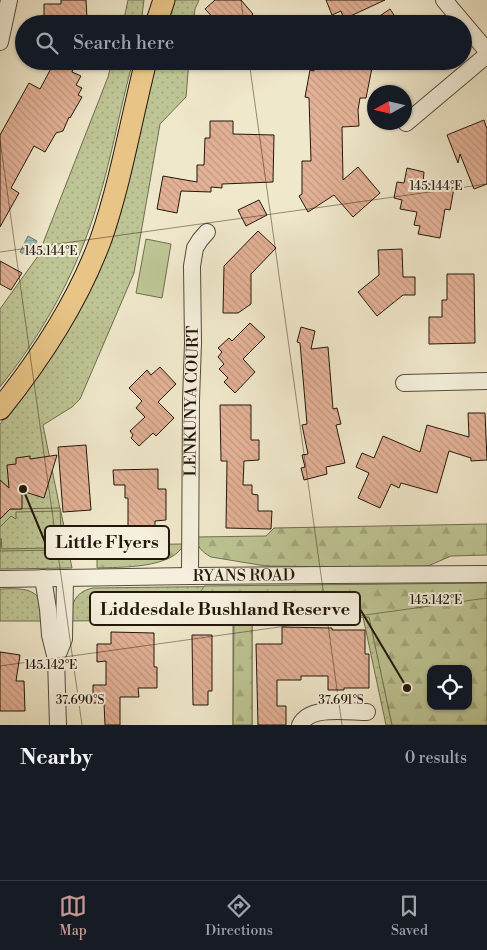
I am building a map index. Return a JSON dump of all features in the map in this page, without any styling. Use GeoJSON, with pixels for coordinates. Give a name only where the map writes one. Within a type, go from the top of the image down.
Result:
{"type":"FeatureCollection","features":[{"type":"Feature","properties":{"kind":"main road"},"geometry":{"type":"LineString","coordinates":[[159,15],[164,0]]}},
{"type":"Feature","properties":{"kind":"main road"},"geometry":{"type":"LineString","coordinates":[[0,409],[60,325],[88,270],[116,188],[144,70]]}},
{"type":"Feature","properties":{"kind":"street"},"geometry":{"type":"LineString","coordinates":[[0,42],[9,0]]}},
{"type":"Feature","properties":{"kind":"street"},"geometry":{"type":"LineString","coordinates":[[444,0],[457,15]]}},
{"type":"Feature","properties":{"kind":"street"},"geometry":{"type":"LineString","coordinates":[[472,33],[487,51]]}},
{"type":"Feature","properties":{"kind":"street"},"geometry":{"type":"LineString","coordinates":[[472,67],[487,55]]}},
{"type":"Feature","properties":{"kind":"street"},"geometry":{"type":"LineString","coordinates":[[412,117],[469,70]]}},
{"type":"Feature","properties":{"kind":"street","name":"LENKUNYA COURT"},"geometry":{"type":"LineString","coordinates":[[190,576],[191,400],[194,343],[192,266],[195,248],[207,232]]}},
{"type":"Feature","properties":{"kind":"street"},"geometry":{"type":"LineString","coordinates":[[404,383],[487,381]]}},
{"type":"Feature","properties":{"kind":"street","name":"RYANS ROAD"},"geometry":{"type":"LineString","coordinates":[[0,579],[487,574]]}},
{"type":"Feature","properties":{"kind":"street"},"geometry":{"type":"LineString","coordinates":[[43,578],[48,602],[50,636],[56,659],[58,725]]}},
{"type":"Feature","properties":{"kind":"street"},"geometry":{"type":"LineString","coordinates":[[56,659],[64,639],[65,578]]}},
{"type":"Feature","properties":{"kind":"street"},"geometry":{"type":"LineString","coordinates":[[300,725],[308,715],[316,712],[367,712]]}},
{"type":"Feature","properties":{"kind":"green space"},"geometry":{"type":"Polygon","coordinates":[[[128,0],[144,0],[142,15],[125,15],[128,0]]]}},
{"type":"Feature","properties":{"kind":"green space"},"geometry":{"type":"Polygon","coordinates":[[[173,0],[199,0],[194,15],[168,15],[173,0]]]}},
{"type":"Feature","properties":{"kind":"green space"},"geometry":{"type":"Polygon","coordinates":[[[110,70],[131,70],[108,167],[90,227],[70,276],[58,299],[31,344],[0,387],[0,309],[38,256],[110,70]]]}},
{"type":"Feature","properties":{"kind":"green space"},"geometry":{"type":"Polygon","coordinates":[[[151,70],[188,70],[186,97],[160,124],[134,273],[80,399],[72,407],[43,425],[72,568],[0,569],[0,424],[63,337],[151,70]]]}},
{"type":"Feature","properties":{"kind":"green space"},"geometry":{"type":"Polygon","coordinates":[[[146,239],[171,244],[162,298],[136,293],[146,239]]]}},
{"type":"Feature","properties":{"kind":"green space"},"geometry":{"type":"Polygon","coordinates":[[[60,508],[69,550],[65,550],[61,532],[60,511],[16,512],[16,519],[11,516],[0,527],[0,519],[10,509],[60,508]]]}},
{"type":"Feature","properties":{"kind":"green space"},"geometry":{"type":"Polygon","coordinates":[[[487,524],[487,555],[451,556],[428,566],[266,566],[211,557],[200,549],[196,537],[266,536],[274,528],[487,524]]]}},
{"type":"Feature","properties":{"kind":"green space"},"geometry":{"type":"Polygon","coordinates":[[[1,538],[2,549],[48,548],[48,538],[51,538],[58,550],[0,551],[1,538]]]}},
{"type":"Feature","properties":{"kind":"green space"},"geometry":{"type":"Polygon","coordinates":[[[184,544],[178,552],[158,562],[132,567],[97,568],[97,545],[184,544]]]}},
{"type":"Feature","properties":{"kind":"green space"},"geometry":{"type":"Polygon","coordinates":[[[487,583],[370,617],[392,725],[386,725],[363,617],[252,619],[252,725],[233,725],[233,619],[69,621],[75,600],[82,592],[93,588],[487,583]]]}},
{"type":"Feature","properties":{"kind":"green space"},"geometry":{"type":"Polygon","coordinates":[[[487,583],[487,725],[392,725],[369,617],[252,619],[252,725],[233,725],[234,619],[191,619],[188,609],[204,586],[487,583]]]}},
{"type":"Feature","properties":{"kind":"green space"},"geometry":{"type":"Polygon","coordinates":[[[0,589],[23,589],[33,593],[41,603],[44,621],[0,621],[0,589]]]}},
{"type":"Feature","properties":{"kind":"water"},"geometry":{"type":"Polygon","coordinates":[[[28,236],[37,241],[29,257],[20,252],[28,236]]]}},
{"type":"Feature","properties":{"kind":"building"},"geometry":{"type":"Polygon","coordinates":[[[61,0],[86,0],[87,15],[44,15],[44,4],[61,4],[61,0]]]}},
{"type":"Feature","properties":{"kind":"building"},"geometry":{"type":"Polygon","coordinates":[[[215,0],[241,0],[253,14],[211,15],[205,9],[215,0]]]}},
{"type":"Feature","properties":{"kind":"building"},"geometry":{"type":"Polygon","coordinates":[[[326,0],[385,0],[353,15],[342,15],[341,11],[332,15],[326,0]]]}},
{"type":"Feature","properties":{"kind":"building"},"geometry":{"type":"Polygon","coordinates":[[[390,9],[394,15],[381,15],[390,9]]]}},
{"type":"Feature","properties":{"kind":"building"},"geometry":{"type":"Polygon","coordinates":[[[50,70],[73,70],[72,72],[81,76],[76,85],[82,88],[78,95],[82,97],[69,117],[63,131],[56,133],[45,152],[34,146],[11,188],[19,193],[0,227],[0,135],[29,83],[40,89],[50,70]]]}},
{"type":"Feature","properties":{"kind":"building"},"geometry":{"type":"Polygon","coordinates":[[[310,70],[372,70],[369,85],[367,85],[366,98],[360,98],[358,110],[359,126],[342,127],[343,180],[358,167],[380,193],[353,217],[334,195],[308,212],[299,196],[302,194],[302,161],[311,161],[309,98],[305,97],[310,70]]]}},
{"type":"Feature","properties":{"kind":"building"},"geometry":{"type":"Polygon","coordinates":[[[484,120],[487,129],[487,184],[474,189],[460,154],[458,163],[447,135],[484,120]]]}},
{"type":"Feature","properties":{"kind":"building"},"geometry":{"type":"Polygon","coordinates":[[[210,121],[233,121],[233,134],[274,135],[273,182],[222,184],[222,188],[211,187],[211,192],[181,191],[177,213],[157,209],[163,176],[197,182],[197,165],[204,165],[205,138],[210,138],[210,121]]]}},
{"type":"Feature","properties":{"kind":"building"},"geometry":{"type":"Polygon","coordinates":[[[407,168],[424,172],[423,183],[454,188],[450,210],[445,209],[440,238],[418,234],[420,226],[414,225],[417,212],[400,209],[402,200],[394,198],[397,182],[404,183],[407,168]]]}},
{"type":"Feature","properties":{"kind":"building"},"geometry":{"type":"Polygon","coordinates":[[[259,200],[267,215],[246,226],[238,210],[259,200]]]}},
{"type":"Feature","properties":{"kind":"building"},"geometry":{"type":"Polygon","coordinates":[[[258,231],[276,248],[251,274],[251,304],[238,313],[223,313],[224,266],[258,231]]]}},
{"type":"Feature","properties":{"kind":"building"},"geometry":{"type":"Polygon","coordinates":[[[402,249],[403,277],[415,277],[415,295],[403,295],[377,316],[358,292],[379,275],[378,250],[402,249]]]}},
{"type":"Feature","properties":{"kind":"building"},"geometry":{"type":"Polygon","coordinates":[[[0,261],[22,273],[11,290],[0,284],[0,261]]]}},
{"type":"Feature","properties":{"kind":"building"},"geometry":{"type":"Polygon","coordinates":[[[447,274],[474,274],[475,343],[429,344],[429,317],[442,317],[442,300],[447,300],[447,274]]]}},
{"type":"Feature","properties":{"kind":"building"},"geometry":{"type":"Polygon","coordinates":[[[250,323],[265,337],[243,359],[255,372],[235,393],[224,382],[228,378],[219,369],[224,364],[218,357],[222,352],[218,348],[229,338],[232,341],[250,323]]]}},
{"type":"Feature","properties":{"kind":"building"},"geometry":{"type":"Polygon","coordinates":[[[301,327],[315,331],[311,349],[328,347],[333,409],[337,408],[341,424],[336,425],[345,463],[326,467],[327,474],[304,480],[301,468],[305,467],[302,455],[308,454],[302,425],[307,424],[300,343],[297,342],[301,327]]]}},
{"type":"Feature","properties":{"kind":"building"},"geometry":{"type":"Polygon","coordinates":[[[160,367],[176,384],[158,402],[174,418],[156,436],[153,433],[139,446],[131,438],[133,435],[130,431],[145,417],[136,408],[142,401],[129,388],[147,370],[151,375],[160,367]]]}},
{"type":"Feature","properties":{"kind":"building"},"geometry":{"type":"Polygon","coordinates":[[[220,405],[251,405],[251,440],[259,440],[259,460],[244,461],[243,485],[252,485],[252,494],[258,495],[258,511],[272,511],[271,529],[226,528],[227,461],[221,461],[220,405]]]}},
{"type":"Feature","properties":{"kind":"building"},"geometry":{"type":"Polygon","coordinates":[[[468,413],[485,413],[487,460],[471,461],[471,458],[449,451],[437,493],[401,483],[399,488],[391,484],[380,508],[358,498],[369,473],[356,467],[362,453],[374,458],[383,436],[420,452],[427,425],[469,437],[468,413]]]}},
{"type":"Feature","properties":{"kind":"building"},"geometry":{"type":"Polygon","coordinates":[[[86,445],[91,510],[63,512],[58,447],[86,445]]]}},
{"type":"Feature","properties":{"kind":"building"},"geometry":{"type":"Polygon","coordinates":[[[57,455],[44,498],[22,491],[22,509],[10,509],[0,519],[0,480],[9,488],[7,465],[16,464],[16,458],[30,456],[30,459],[57,455]]]}},
{"type":"Feature","properties":{"kind":"building"},"geometry":{"type":"Polygon","coordinates":[[[158,469],[158,489],[166,489],[166,520],[155,521],[155,538],[118,539],[118,527],[128,526],[128,498],[125,498],[125,485],[114,485],[113,470],[158,469]]]}},
{"type":"Feature","properties":{"kind":"building"},"geometry":{"type":"Polygon","coordinates":[[[282,627],[365,630],[365,654],[369,654],[369,688],[328,690],[328,676],[301,676],[301,680],[277,680],[277,706],[286,706],[286,725],[258,725],[256,644],[282,644],[282,627]]]}},
{"type":"Feature","properties":{"kind":"building"},"geometry":{"type":"Polygon","coordinates":[[[111,632],[154,633],[154,667],[157,667],[157,688],[138,688],[139,697],[120,697],[120,725],[105,725],[104,703],[93,703],[93,685],[106,685],[106,661],[97,662],[97,644],[111,644],[111,632]]]}},
{"type":"Feature","properties":{"kind":"building"},"geometry":{"type":"Polygon","coordinates":[[[192,635],[212,635],[212,691],[208,691],[208,705],[193,705],[192,635]]]}},
{"type":"Feature","properties":{"kind":"building"},"geometry":{"type":"Polygon","coordinates":[[[0,652],[20,655],[16,681],[24,681],[25,711],[0,711],[0,652]]]}},
{"type":"Feature","properties":{"kind":"place","name":"Little Flyers"},"geometry":{"type":"Point","coordinates":[23,489]}},
{"type":"Feature","properties":{"kind":"place","name":"Liddesdale Bushland Reserve"},"geometry":{"type":"Point","coordinates":[407,688]}}]}
